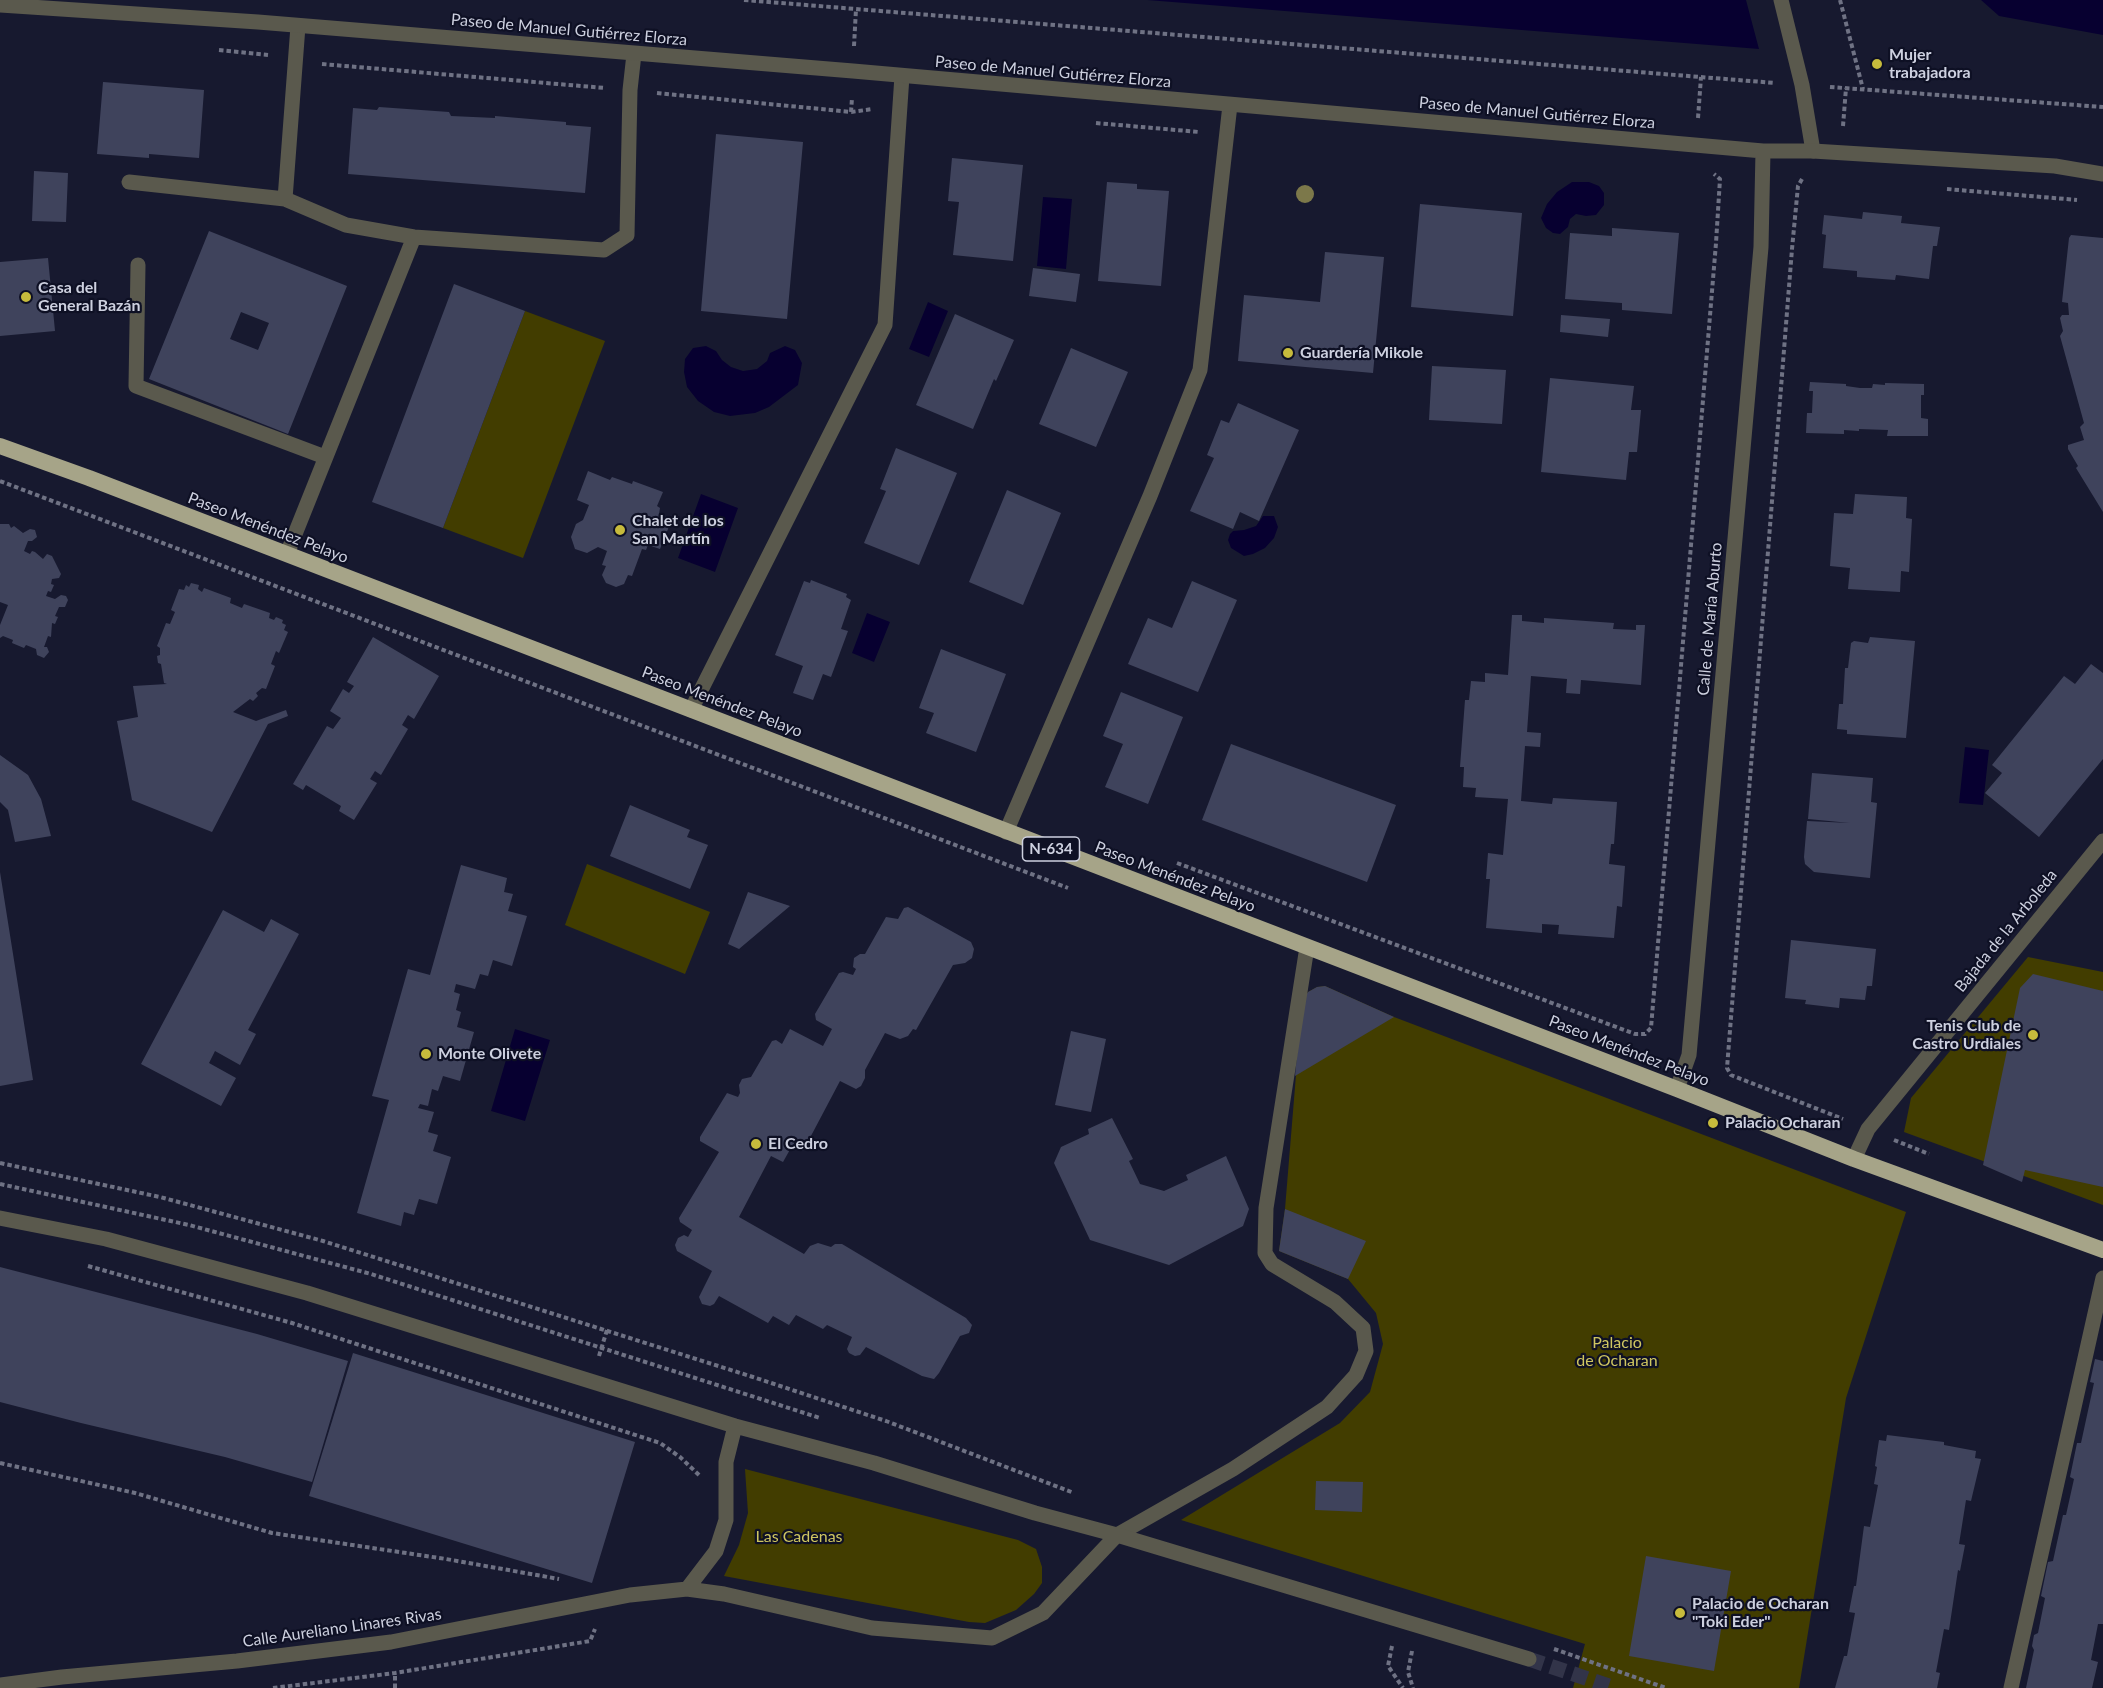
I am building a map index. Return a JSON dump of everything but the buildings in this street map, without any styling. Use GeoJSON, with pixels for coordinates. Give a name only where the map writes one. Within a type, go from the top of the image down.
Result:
{"type":"FeatureCollection","features":[{"type":"Feature","properties":{"kind":"highway","name":"Paseo Menéndez Pelayo"},"geometry":{"type":"LineString","coordinates":[[0,446],[287,554],[1854,1159],[2103,1250]]}},
{"type":"Feature","properties":{"kind":"street"},"geometry":{"type":"LineString","coordinates":[[1781,0],[1802,85],[1813,151]]}},
{"type":"Feature","properties":{"kind":"street","name":"Paseo de Manuel Gutiérrez Elorza"},"geometry":{"type":"LineString","coordinates":[[0,5],[298,26],[1763,150],[2055,166],[2103,174]]}},
{"type":"Feature","properties":{"kind":"street"},"geometry":{"type":"LineString","coordinates":[[285,199],[298,26]]}},
{"type":"Feature","properties":{"kind":"street"},"geometry":{"type":"LineString","coordinates":[[129,182],[285,199],[346,225],[414,237],[604,250],[627,235],[630,90],[634,54]]}},
{"type":"Feature","properties":{"kind":"street"},"geometry":{"type":"LineString","coordinates":[[691,710],[885,325],[902,76]]}},
{"type":"Feature","properties":{"kind":"street"},"geometry":{"type":"LineString","coordinates":[[1006,832],[1145,507],[1200,370],[1230,105]]}},
{"type":"Feature","properties":{"kind":"street","name":"Calle de María Aburto"},"geometry":{"type":"LineString","coordinates":[[1677,1089],[1689,1055],[1761,247],[1763,150]]}},
{"type":"Feature","properties":{"kind":"street"},"geometry":{"type":"LineString","coordinates":[[287,554],[414,237]]}},
{"type":"Feature","properties":{"kind":"street"},"geometry":{"type":"LineString","coordinates":[[138,265],[136,386],[325,457]]}},
{"type":"Feature","properties":{"kind":"street","name":"Bajada de la Arboleda"},"geometry":{"type":"LineString","coordinates":[[1854,1159],[1868,1129],[2103,841]]}},
{"type":"Feature","properties":{"kind":"street","name":"Calle Aureliano Linares Rivas"},"geometry":{"type":"LineString","coordinates":[[0,1685],[237,1661],[391,1642],[630,1595],[687,1589],[724,1594],[872,1628],[992,1638],[1043,1613],[1117,1535],[1233,1469],[1327,1407],[1356,1375],[1366,1351],[1364,1328],[1335,1302],[1272,1264],[1264,1253],[1266,1208],[1306,947]]}},
{"type":"Feature","properties":{"kind":"street"},"geometry":{"type":"LineString","coordinates":[[0,1218],[106,1239],[307,1293],[735,1426],[874,1463],[1035,1514],[1117,1535],[1529,1659]]}},
{"type":"Feature","properties":{"kind":"street"},"geometry":{"type":"LineString","coordinates":[[2011,1688],[2103,1278]]}},
{"type":"Feature","properties":{"kind":"street"},"geometry":{"type":"LineString","coordinates":[[687,1589],[716,1551],[726,1520],[726,1462],[735,1426]]}},
{"type":"Feature","properties":{"kind":"path"},"geometry":{"type":"LineString","coordinates":[[744,0],[1863,90],[2103,107]]}},
{"type":"Feature","properties":{"kind":"path"},"geometry":{"type":"LineString","coordinates":[[1840,0],[1863,90]]}},
{"type":"Feature","properties":{"kind":"path"},"geometry":{"type":"LineString","coordinates":[[211,49],[258,53],[295,62],[630,90],[851,112],[900,105]]}},
{"type":"Feature","properties":{"kind":"path"},"geometry":{"type":"LineString","coordinates":[[1086,122],[1226,135]]}},
{"type":"Feature","properties":{"kind":"path"},"geometry":{"type":"LineString","coordinates":[[1175,863],[1635,1034],[1645,1034],[1651,1028],[1716,243],[1720,179],[1712,172]]}},
{"type":"Feature","properties":{"kind":"path"},"geometry":{"type":"LineString","coordinates":[[1803,178],[1798,186],[1792,249],[1726,1068],[1731,1075],[1932,1155]]}},
{"type":"Feature","properties":{"kind":"path"},"geometry":{"type":"LineString","coordinates":[[1942,189],[2080,200]]}},
{"type":"Feature","properties":{"kind":"path"},"geometry":{"type":"LineString","coordinates":[[0,1163],[160,1197],[323,1240],[798,1391],[886,1421],[1084,1496]]}},
{"type":"Feature","properties":{"kind":"path"},"geometry":{"type":"LineString","coordinates":[[80,1264],[292,1323],[660,1443],[680,1457],[699,1475],[700,1484]]}},
{"type":"Feature","properties":{"kind":"path"},"geometry":{"type":"LineString","coordinates":[[0,1463],[135,1493],[272,1533],[446,1559],[592,1586],[602,1601]]}},
{"type":"Feature","properties":{"kind":"path"},"geometry":{"type":"LineString","coordinates":[[273,1688],[395,1673],[590,1641],[596,1628]]}},
{"type":"Feature","properties":{"kind":"path"},"geometry":{"type":"LineString","coordinates":[[1544,1646],[1666,1688]]}},
{"type":"Feature","properties":{"kind":"path"},"geometry":{"type":"LineString","coordinates":[[395,1673],[395,1688]]}},
{"type":"Feature","properties":{"kind":"green space"},"geometry":{"type":"Polygon","coordinates":[[[525,311],[605,341],[523,558],[443,528],[525,311]]]}},
{"type":"Feature","properties":{"kind":"green space"},"geometry":{"type":"Polygon","coordinates":[[[587,864],[710,912],[685,974],[565,925],[587,864]]]}},
{"type":"Feature","properties":{"kind":"green space","name":"Tenis Club de Castro Urdiales"},"geometry":{"type":"Polygon","coordinates":[[[2028,957],[2103,972],[2103,1205],[1904,1132],[1911,1098],[2028,957]]]}},
{"type":"Feature","properties":{"kind":"green space","name":"Palacio de Ocharan"},"geometry":{"type":"Polygon","coordinates":[[[1325,986],[1394,1017],[1906,1212],[1846,1398],[1799,1688],[1573,1688],[1585,1644],[1181,1520],[1340,1423],[1370,1392],[1383,1344],[1376,1313],[1348,1279],[1279,1251],[1285,1209],[1302,1002],[1308,992],[1325,986]]]}},
{"type":"Feature","properties":{"kind":"green space","name":"Las Cadenas"},"geometry":{"type":"Polygon","coordinates":[[[745,1469],[1018,1540],[1036,1549],[1042,1567],[1042,1583],[1034,1594],[1016,1610],[985,1623],[969,1622],[724,1576],[739,1545],[748,1513],[745,1469]]]}},
{"type":"Feature","properties":{"kind":"shaded area"},"geometry":{"type":"Polygon","coordinates":[[[1147,0],[1746,0],[1759,49],[1147,0]]]}},
{"type":"Feature","properties":{"kind":"shaded area"},"geometry":{"type":"Polygon","coordinates":[[[1981,0],[2103,0],[2103,35],[1999,16],[1981,0]]]}},
{"type":"Feature","properties":{"kind":"shaded area"},"geometry":{"type":"Polygon","coordinates":[[[1572,182],[1589,182],[1599,186],[1604,193],[1604,205],[1596,215],[1576,214],[1570,219],[1568,227],[1560,234],[1553,233],[1546,228],[1541,218],[1547,204],[1557,192],[1572,182]]]}},
{"type":"Feature","properties":{"kind":"shaded area"},"geometry":{"type":"Polygon","coordinates":[[[1043,197],[1072,199],[1066,269],[1037,266],[1043,197]]]}},
{"type":"Feature","properties":{"kind":"shaded area"},"geometry":{"type":"Polygon","coordinates":[[[928,302],[948,311],[929,357],[909,349],[928,302]]]}},
{"type":"Feature","properties":{"kind":"shaded area"},"geometry":{"type":"Polygon","coordinates":[[[706,346],[716,351],[731,367],[743,371],[757,369],[767,361],[770,353],[785,346],[795,350],[802,363],[798,385],[769,407],[755,413],[730,416],[714,412],[698,401],[687,387],[684,372],[685,359],[693,348],[706,346]]]}},
{"type":"Feature","properties":{"kind":"shaded area"},"geometry":{"type":"Polygon","coordinates":[[[701,494],[738,508],[715,572],[678,558],[701,494]]]}},
{"type":"Feature","properties":{"kind":"shaded area"},"geometry":{"type":"Polygon","coordinates":[[[1263,516],[1274,516],[1278,527],[1274,538],[1265,548],[1244,556],[1231,548],[1228,540],[1233,531],[1256,526],[1263,516]]]}},
{"type":"Feature","properties":{"kind":"shaded area"},"geometry":{"type":"Polygon","coordinates":[[[867,613],[890,622],[874,662],[852,653],[867,613]]]}},
{"type":"Feature","properties":{"kind":"shaded area"},"geometry":{"type":"Polygon","coordinates":[[[1965,747],[1989,750],[1983,805],[1959,803],[1965,747]]]}},
{"type":"Feature","properties":{"kind":"shaded area"},"geometry":{"type":"Polygon","coordinates":[[[515,1029],[550,1040],[525,1121],[491,1111],[515,1029]]]}},
{"type":"Feature","properties":{"kind":"tunnel"},"geometry":{"type":"LineString","coordinates":[[1529,1659],[1615,1688]]}},
{"type":"Feature","properties":{"kind":"place","name":"Mujer trabajadora"},"geometry":{"type":"Point","coordinates":[1877,64]}},
{"type":"Feature","properties":{"kind":"place","name":"Casa del General Bazán"},"geometry":{"type":"Point","coordinates":[26,297]}},
{"type":"Feature","properties":{"kind":"place","name":"Guardería Mikole"},"geometry":{"type":"Point","coordinates":[1288,353]}},
{"type":"Feature","properties":{"kind":"place","name":"Chalet de los San Martín"},"geometry":{"type":"Point","coordinates":[620,530]}},
{"type":"Feature","properties":{"kind":"place","name":"Tenis Club de Castro Urdiales"},"geometry":{"type":"Point","coordinates":[2033,1035]}},
{"type":"Feature","properties":{"kind":"place","name":"Monte Olivete"},"geometry":{"type":"Point","coordinates":[426,1054]}},
{"type":"Feature","properties":{"kind":"place","name":"Palacio Ocharan"},"geometry":{"type":"Point","coordinates":[1713,1123]}},
{"type":"Feature","properties":{"kind":"place","name":"El Cedro"},"geometry":{"type":"Point","coordinates":[756,1144]}},
{"type":"Feature","properties":{"kind":"place","name":"Palacio de Ocharan \"Toki Eder\""},"geometry":{"type":"Point","coordinates":[1680,1613]}}]}
